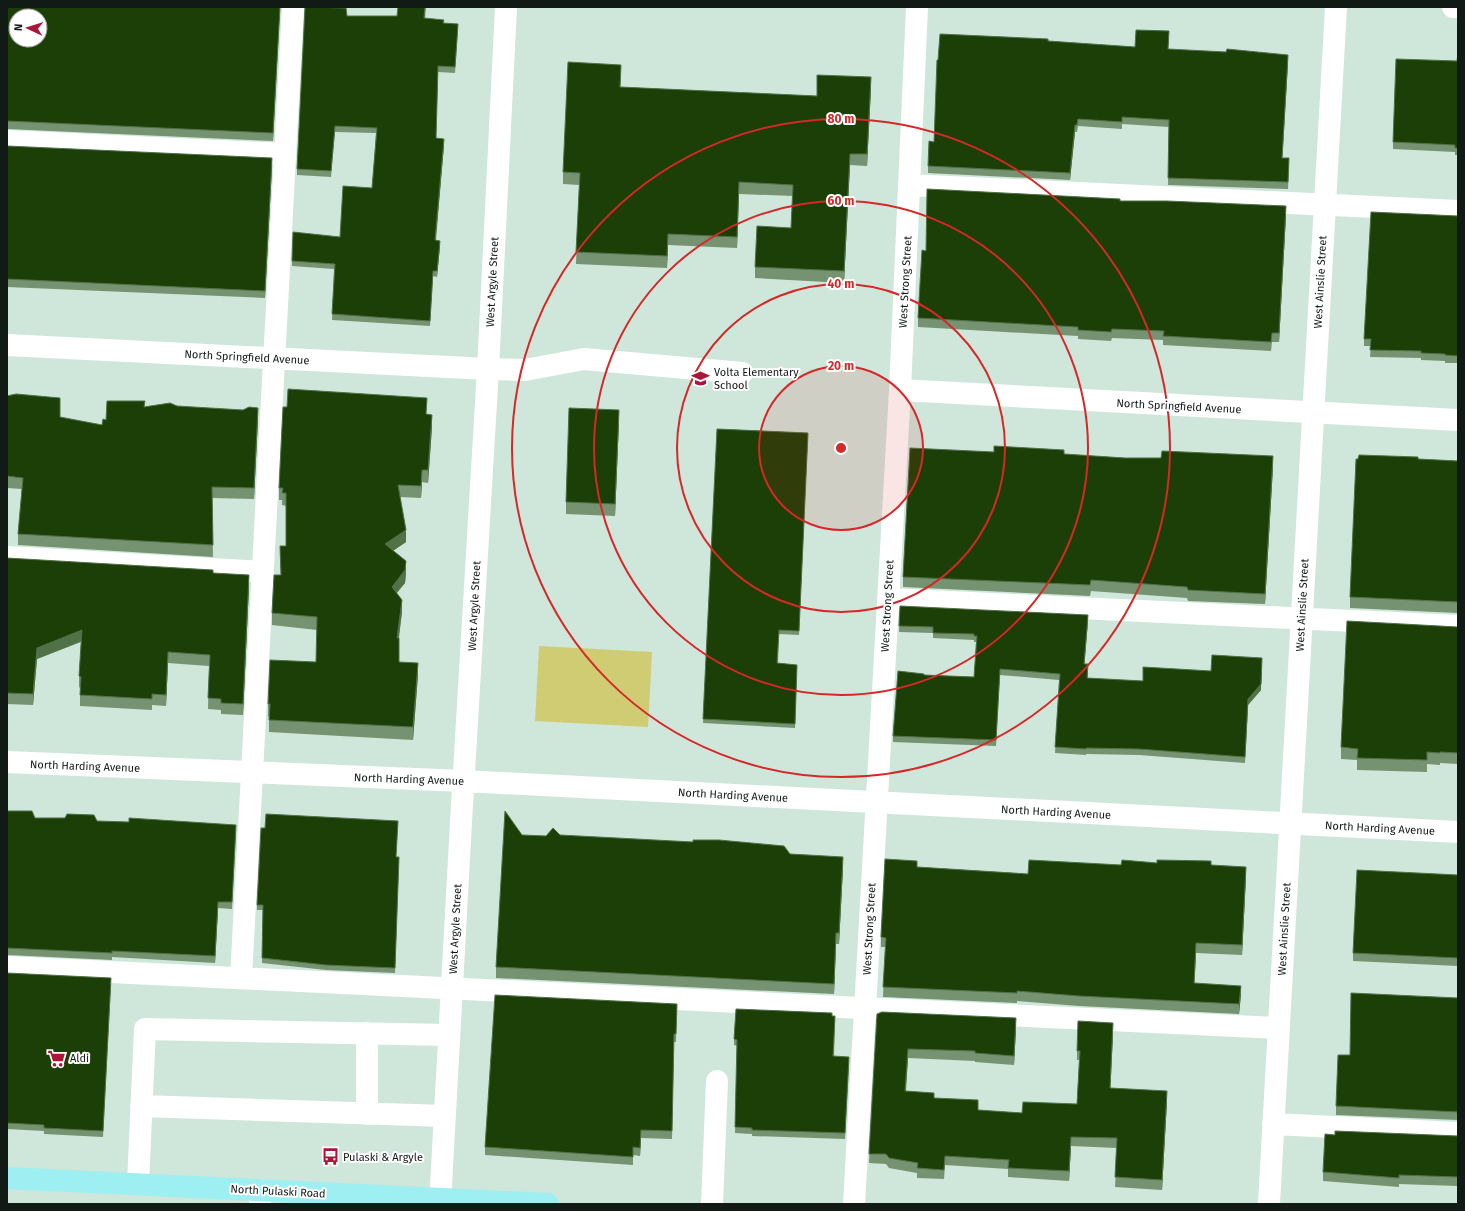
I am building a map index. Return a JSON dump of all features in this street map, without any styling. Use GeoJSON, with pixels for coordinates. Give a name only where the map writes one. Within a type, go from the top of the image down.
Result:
{"type":"FeatureCollection","features":[{"type":"Feature","properties":{"kind":"main road","name":"North Pulaski Road"},"geometry":{"type":"LineString","coordinates":[[7,1178],[138,1184],[260,1197],[548,1204]]}},
{"type":"Feature","properties":{"kind":"street"},"geometry":{"type":"LineString","coordinates":[[241,978],[293,7]]}},
{"type":"Feature","properties":{"kind":"street","name":"West Argyle Street"},"geometry":{"type":"LineString","coordinates":[[441,1201],[463,782],[488,369],[506,7]]}},
{"type":"Feature","properties":{"kind":"street","name":"West Strong Street"},"geometry":{"type":"LineString","coordinates":[[854,1204],[900,390],[917,7]]}},
{"type":"Feature","properties":{"kind":"street","name":"West Ainslie Street"},"geometry":{"type":"LineString","coordinates":[[1269,1204],[1336,7]]}},
{"type":"Feature","properties":{"kind":"street"},"geometry":{"type":"LineString","coordinates":[[1453,7],[1458,7]]}},
{"type":"Feature","properties":{"kind":"street"},"geometry":{"type":"LineString","coordinates":[[7,141],[285,154]]}},
{"type":"Feature","properties":{"kind":"street"},"geometry":{"type":"LineString","coordinates":[[909,185],[1458,211]]}},
{"type":"Feature","properties":{"kind":"street","name":"North Springfield Avenue"},"geometry":{"type":"LineString","coordinates":[[7,345],[525,370],[584,359],[742,372]]}},
{"type":"Feature","properties":{"kind":"street","name":"North Springfield Avenue"},"geometry":{"type":"LineString","coordinates":[[900,390],[1458,420]]}},
{"type":"Feature","properties":{"kind":"street"},"geometry":{"type":"LineString","coordinates":[[7,557],[263,572]]}},
{"type":"Feature","properties":{"kind":"street"},"geometry":{"type":"LineString","coordinates":[[888,599],[1458,626]]}},
{"type":"Feature","properties":{"kind":"street","name":"North Harding Avenue"},"geometry":{"type":"LineString","coordinates":[[7,762],[463,782],[1458,832]]}},
{"type":"Feature","properties":{"kind":"street"},"geometry":{"type":"LineString","coordinates":[[7,967],[1278,1028]]}},
{"type":"Feature","properties":{"kind":"street"},"geometry":{"type":"LineString","coordinates":[[138,1184],[145,1029],[450,1035]]}},
{"type":"Feature","properties":{"kind":"street"},"geometry":{"type":"LineString","coordinates":[[367,1033],[368,1114]]}},
{"type":"Feature","properties":{"kind":"street"},"geometry":{"type":"LineString","coordinates":[[712,1204],[717,1081]]}},
{"type":"Feature","properties":{"kind":"street"},"geometry":{"type":"LineString","coordinates":[[141,1106],[445,1116]]}},
{"type":"Feature","properties":{"kind":"street"},"geometry":{"type":"LineString","coordinates":[[1273,1124],[1458,1133]]}},
{"type":"Feature","properties":{"kind":"shaded area"},"geometry":{"type":"Polygon","coordinates":[[[539,646],[652,652],[648,727],[535,721],[539,646]]]}},
{"type":"Feature","properties":{"kind":"building"},"geometry":{"type":"Polygon","coordinates":[[[7,7],[280,7],[273,133],[7,121],[7,7]]]}},
{"type":"Feature","properties":{"kind":"building"},"geometry":{"type":"Polygon","coordinates":[[[305,7],[346,8],[347,16],[397,16],[398,7],[425,7],[424,18],[444,20],[443,23],[458,24],[455,67],[438,66],[436,138],[444,139],[435,240],[440,241],[437,271],[433,271],[430,321],[332,314],[335,264],[292,261],[293,232],[340,237],[343,186],[372,188],[377,128],[335,126],[331,171],[297,169],[305,7]]]}},
{"type":"Feature","properties":{"kind":"building"},"geometry":{"type":"Polygon","coordinates":[[[1136,30],[1169,31],[1168,49],[1226,52],[1227,49],[1288,55],[1282,158],[1289,158],[1288,182],[1168,178],[1169,120],[1122,117],[1122,122],[1078,119],[1077,125],[1075,125],[1070,173],[928,166],[929,141],[934,142],[937,60],[940,34],[1048,39],[1048,41],[1135,47],[1136,30]]]}},
{"type":"Feature","properties":{"kind":"building"},"geometry":{"type":"Polygon","coordinates":[[[1458,53],[1458,148],[1455,148],[1455,145],[1393,142],[1396,59],[1457,61],[1458,53]]]}},
{"type":"Feature","properties":{"kind":"building"},"geometry":{"type":"Polygon","coordinates":[[[568,62],[621,65],[620,87],[817,96],[817,75],[871,77],[867,154],[850,154],[844,271],[755,267],[757,226],[791,228],[793,185],[739,182],[737,237],[668,234],[667,256],[576,252],[580,173],[563,172],[568,62]]]}},
{"type":"Feature","properties":{"kind":"building"},"geometry":{"type":"Polygon","coordinates":[[[7,146],[272,158],[265,291],[7,279],[7,146]]]}},
{"type":"Feature","properties":{"kind":"building"},"geometry":{"type":"Polygon","coordinates":[[[927,189],[1120,199],[1120,201],[1167,201],[1286,206],[1279,333],[1272,333],[1271,342],[1163,336],[1164,331],[1112,329],[1111,332],[1078,330],[1078,327],[918,318],[922,250],[926,251],[927,189]]]}},
{"type":"Feature","properties":{"kind":"building"},"geometry":{"type":"Polygon","coordinates":[[[1371,212],[1458,216],[1458,356],[1421,353],[1421,351],[1370,350],[1371,339],[1364,339],[1371,212]]]}},
{"type":"Feature","properties":{"kind":"building"},"geometry":{"type":"Polygon","coordinates":[[[288,389],[427,398],[426,414],[432,415],[428,470],[422,470],[421,486],[398,485],[406,530],[385,544],[406,561],[405,570],[392,587],[402,600],[397,638],[399,638],[399,662],[418,663],[413,727],[269,720],[270,704],[268,704],[270,660],[316,662],[317,617],[272,613],[274,575],[281,575],[280,546],[286,546],[286,493],[282,493],[283,488],[279,488],[283,407],[287,407],[288,389]]]}},
{"type":"Feature","properties":{"kind":"building"},"geometry":{"type":"Polygon","coordinates":[[[16,394],[60,398],[60,417],[102,425],[103,419],[106,420],[107,401],[145,401],[144,407],[170,403],[177,406],[243,410],[249,407],[258,408],[254,488],[212,487],[213,545],[18,534],[23,478],[7,476],[7,396],[16,394]]]}},
{"type":"Feature","properties":{"kind":"building"},"geometry":{"type":"Polygon","coordinates":[[[569,408],[619,410],[615,504],[566,502],[569,408]]]}},
{"type":"Feature","properties":{"kind":"building"},"geometry":{"type":"Polygon","coordinates":[[[717,429],[808,433],[799,631],[779,630],[777,663],[797,665],[795,724],[703,719],[717,429]]]}},
{"type":"Feature","properties":{"kind":"building"},"geometry":{"type":"Polygon","coordinates":[[[994,446],[1064,450],[1064,454],[1125,458],[1161,458],[1162,451],[1273,456],[1265,594],[1188,590],[1187,587],[1091,580],[1090,585],[903,577],[910,448],[994,452],[994,446]]]}},
{"type":"Feature","properties":{"kind":"building"},"geometry":{"type":"Polygon","coordinates":[[[1359,455],[1418,457],[1418,459],[1458,461],[1458,602],[1350,597],[1356,459],[1358,459],[1359,455]]]}},
{"type":"Feature","properties":{"kind":"building"},"geometry":{"type":"Polygon","coordinates":[[[7,558],[213,570],[213,573],[249,575],[243,704],[221,703],[221,699],[208,698],[210,655],[168,652],[166,695],[152,694],[152,699],[80,695],[81,677],[79,676],[82,630],[37,648],[33,694],[7,693],[7,558]]]}},
{"type":"Feature","properties":{"kind":"building"},"geometry":{"type":"Polygon","coordinates":[[[900,606],[1088,615],[1084,664],[1088,664],[1087,678],[1143,681],[1143,667],[1211,671],[1212,655],[1262,658],[1261,684],[1248,699],[1245,757],[1139,749],[1086,749],[1055,747],[1060,674],[1000,669],[996,740],[893,736],[898,671],[924,675],[974,677],[977,636],[974,636],[974,634],[933,633],[933,627],[899,626],[900,606]]]}},
{"type":"Feature","properties":{"kind":"building"},"geometry":{"type":"Polygon","coordinates":[[[1347,621],[1458,627],[1458,753],[1427,752],[1427,760],[1357,758],[1358,749],[1341,747],[1347,621]]]}},
{"type":"Feature","properties":{"kind":"building"},"geometry":{"type":"Polygon","coordinates":[[[7,811],[32,811],[35,818],[65,818],[67,814],[94,815],[97,821],[129,822],[129,818],[236,825],[232,902],[218,902],[215,956],[7,948],[7,811]]]}},
{"type":"Feature","properties":{"kind":"building"},"geometry":{"type":"Polygon","coordinates":[[[505,811],[522,835],[546,836],[553,828],[560,835],[693,842],[693,840],[719,840],[784,846],[790,854],[843,857],[839,933],[836,933],[834,984],[496,967],[505,811]]]}},
{"type":"Feature","properties":{"kind":"building"},"geometry":{"type":"Polygon","coordinates":[[[266,814],[398,821],[396,857],[399,857],[395,968],[326,965],[262,958],[263,905],[257,905],[261,828],[265,828],[266,814]]]}},
{"type":"Feature","properties":{"kind":"building"},"geometry":{"type":"Polygon","coordinates":[[[885,859],[917,861],[917,867],[1028,874],[1029,860],[1121,865],[1122,860],[1157,863],[1157,860],[1211,861],[1211,865],[1246,867],[1242,945],[1196,943],[1194,983],[1241,986],[1239,1004],[1079,996],[1017,991],[1017,993],[883,987],[886,938],[881,937],[885,859]]]}},
{"type":"Feature","properties":{"kind":"building"},"geometry":{"type":"Polygon","coordinates":[[[1357,870],[1458,875],[1458,958],[1353,953],[1357,870]]]}},
{"type":"Feature","properties":{"kind":"building","name":"Aldi"},"geometry":{"type":"Polygon","coordinates":[[[7,973],[111,978],[103,1131],[44,1128],[44,1125],[7,1123],[7,973]]]}},
{"type":"Feature","properties":{"kind":"building"},"geometry":{"type":"Polygon","coordinates":[[[1351,993],[1458,998],[1458,1112],[1336,1106],[1338,1055],[1350,1055],[1351,993]]]}},
{"type":"Feature","properties":{"kind":"building"},"geometry":{"type":"Polygon","coordinates":[[[495,995],[677,1004],[676,1034],[674,1034],[672,1131],[641,1130],[640,1148],[633,1147],[633,1157],[485,1147],[495,995]]]}},
{"type":"Feature","properties":{"kind":"building"},"geometry":{"type":"Polygon","coordinates":[[[736,1009],[832,1013],[832,1016],[835,1016],[833,1056],[849,1057],[845,1133],[752,1130],[752,1128],[735,1127],[737,1040],[734,1039],[736,1009]]]}},
{"type":"Feature","properties":{"kind":"building"},"geometry":{"type":"Polygon","coordinates":[[[882,1012],[1016,1018],[1014,1056],[975,1053],[975,1051],[908,1049],[905,1091],[934,1093],[934,1098],[978,1100],[978,1110],[1022,1113],[1023,1102],[1077,1104],[1080,1051],[1077,1051],[1078,1021],[1113,1023],[1110,1088],[1167,1091],[1162,1180],[1115,1177],[1117,1138],[1071,1137],[1069,1171],[1008,1168],[1009,1160],[945,1156],[944,1170],[917,1168],[918,1163],[889,1158],[886,1154],[869,1154],[877,1014],[882,1012]]]}},
{"type":"Feature","properties":{"kind":"building"},"geometry":{"type":"Polygon","coordinates":[[[1335,1131],[1458,1136],[1458,1177],[1399,1175],[1399,1178],[1323,1172],[1325,1134],[1335,1135],[1335,1131]]]}},
{"type":"Feature","properties":{"kind":"place","name":"Volta Elementary School"},"geometry":{"type":"Point","coordinates":[701,378]}},
{"type":"Feature","properties":{"kind":"place","name":"Aldi"},"geometry":{"type":"Point","coordinates":[57,1058]}},
{"type":"Feature","properties":{"kind":"place","name":"Pulaski & Argyle"},"geometry":{"type":"Point","coordinates":[330,1157]}}]}
